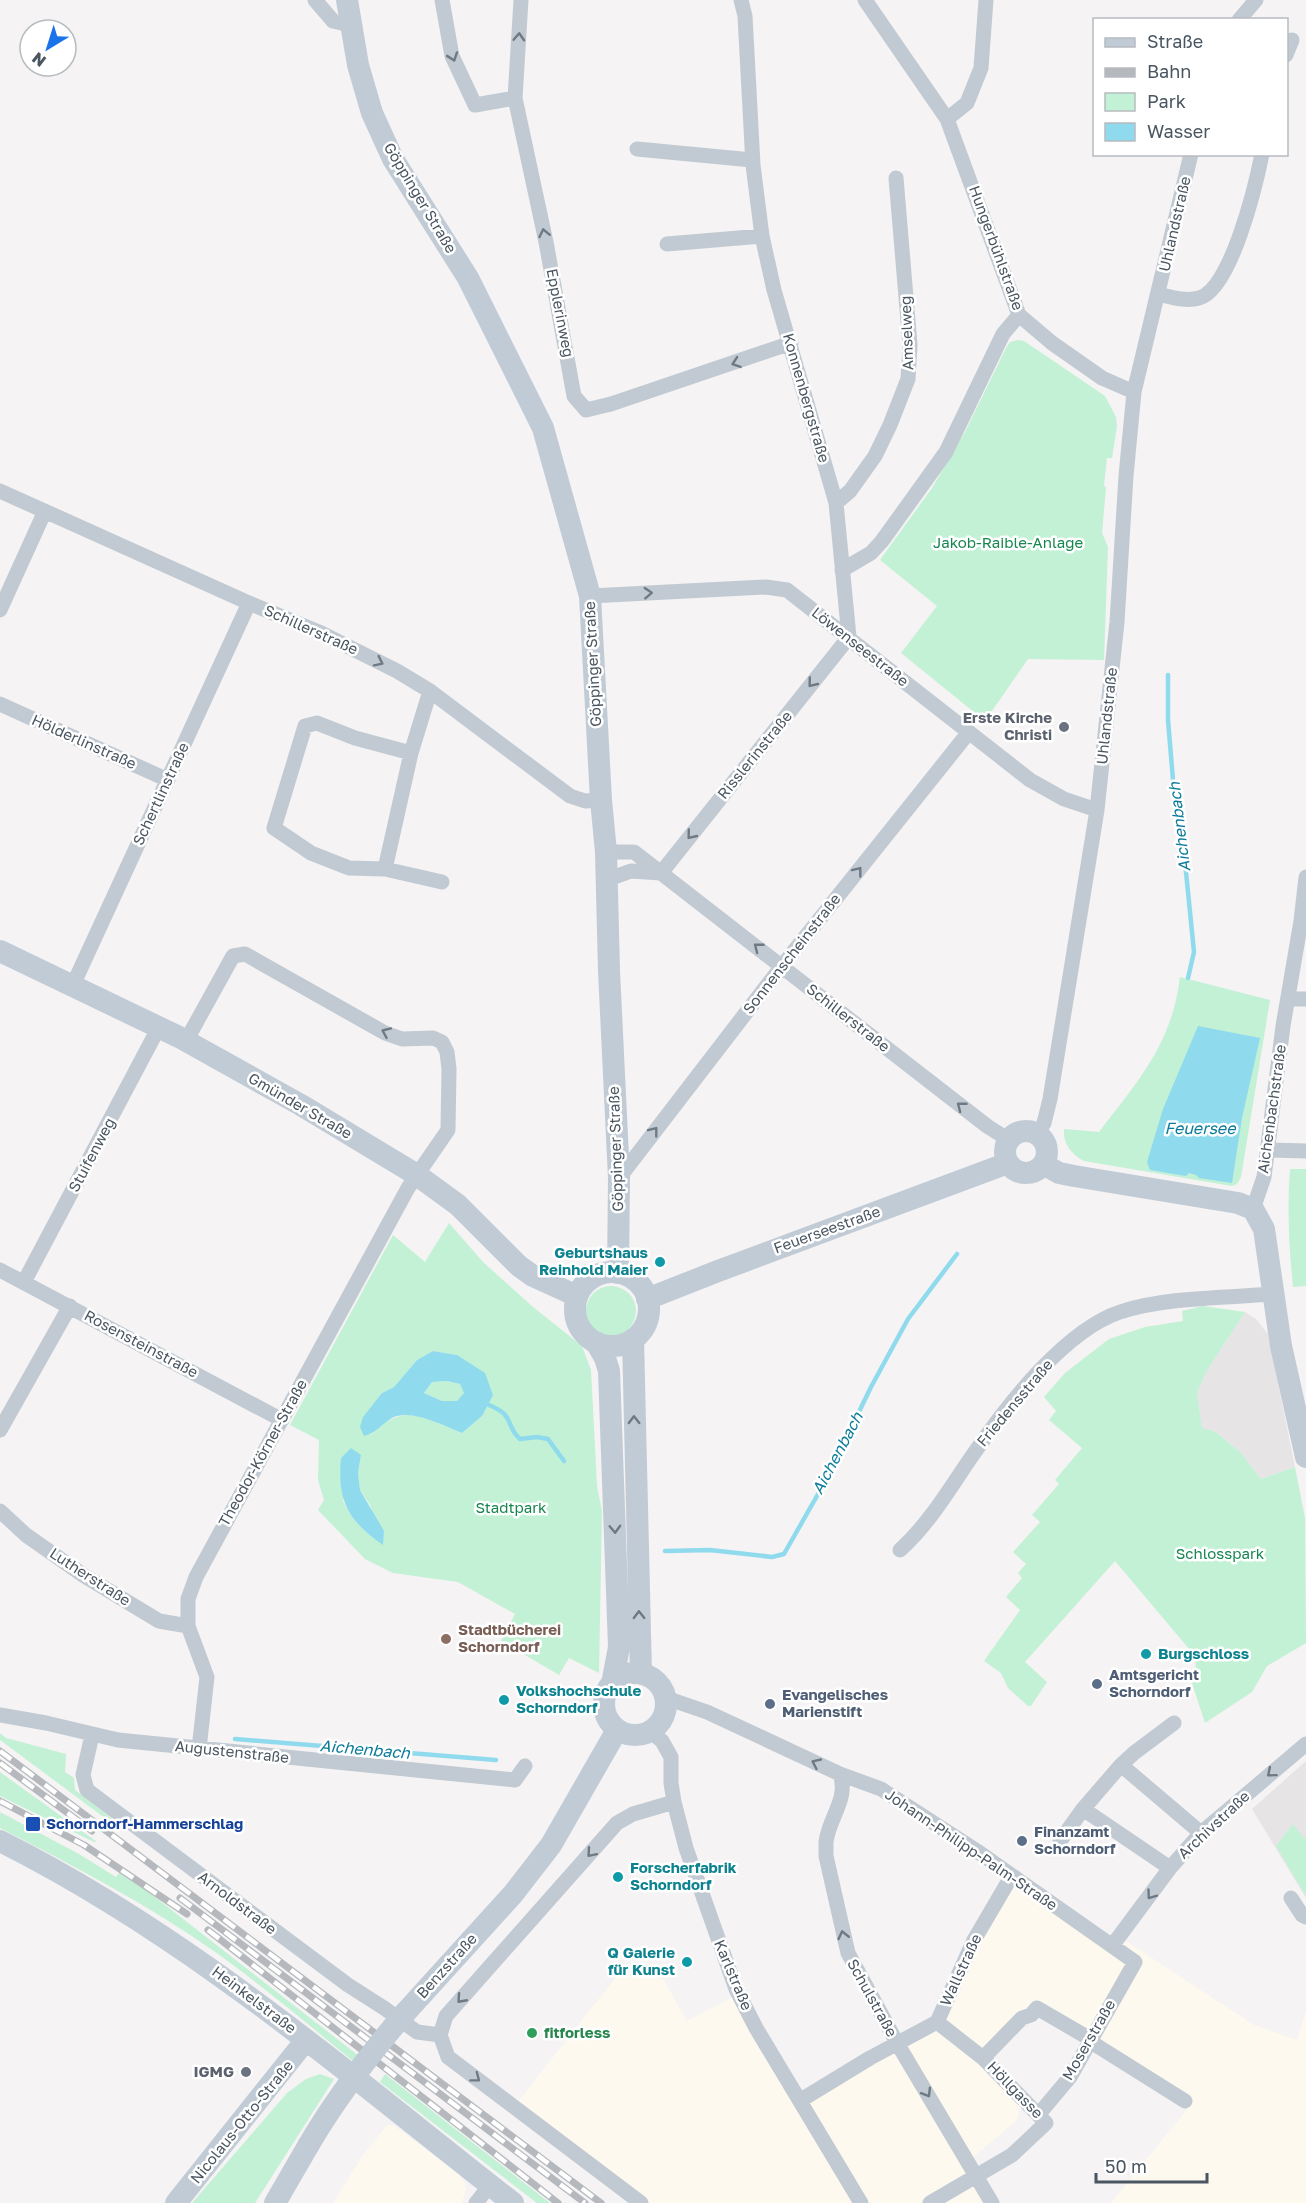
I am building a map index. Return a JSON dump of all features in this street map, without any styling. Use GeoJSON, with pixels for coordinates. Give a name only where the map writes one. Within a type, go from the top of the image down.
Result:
{"type":"FeatureCollection","features":[{"type":"Feature","properties":{"kind":"main road","name":"Göppinger Straße"},"geometry":{"type":"LineString","coordinates":[[347,0],[358,65],[372,113],[393,159],[468,278],[537,415],[547,442],[590,596],[606,852],[619,1178],[618,1273]]}},
{"type":"Feature","properties":{"kind":"main road","name":"Gmünder Straße"},"geometry":{"type":"LineString","coordinates":[[0,951],[159,1027],[301,1105],[417,1176],[458,1205],[519,1266],[542,1281],[577,1296]]}},
{"type":"Feature","properties":{"kind":"main road"},"geometry":{"type":"LineString","coordinates":[[1024,1131],[1037,1134],[1045,1144],[1043,1164],[1038,1169],[1025,1173],[1012,1168],[1005,1151],[1009,1140],[1024,1131]]}},
{"type":"Feature","properties":{"kind":"main road","name":"Feuerseestraße"},"geometry":{"type":"LineString","coordinates":[[647,1299],[1008,1163]]}},
{"type":"Feature","properties":{"kind":"main road"},"geometry":{"type":"LineString","coordinates":[[1043,1164],[1059,1173],[1238,1203],[1253,1209],[1264,1229],[1281,1346],[1306,1457]]}},
{"type":"Feature","properties":{"kind":"main road"},"geometry":{"type":"LineString","coordinates":[[618,1273],[633,1279],[642,1288],[647,1299],[646,1321],[641,1331],[633,1339],[615,1346],[596,1342],[586,1336],[580,1328],[575,1306],[577,1296],[582,1286],[600,1274],[618,1273]]}},
{"type":"Feature","properties":{"kind":"main road"},"geometry":{"type":"LineString","coordinates":[[633,1339],[641,1674]]}},
{"type":"Feature","properties":{"kind":"main road"},"geometry":{"type":"LineString","coordinates":[[596,1342],[609,1371],[619,1647],[612,1684],[606,1695],[604,1708],[609,1720],[617,1730],[628,1735],[640,1736],[651,1732],[664,1717],[666,1698],[661,1687],[652,1678],[641,1674],[620,1677],[612,1684]]}},
{"type":"Feature","properties":{"kind":"main road","name":"Benzstraße"},"geometry":{"type":"LineString","coordinates":[[275,2203],[331,2108],[364,2062],[405,2013],[513,1894],[551,1845],[617,1730]]}},
{"type":"Feature","properties":{"kind":"main road","name":"Heinkelstraße"},"geometry":{"type":"LineString","coordinates":[[0,1841],[82,1887],[204,1963],[306,2040],[483,2194],[513,2203]]}},
{"type":"Feature","properties":{"kind":"main road","name":"Nicolaus-Otto-Straße"},"geometry":{"type":"LineString","coordinates":[[176,2203],[306,2040]]}},
{"type":"Feature","properties":{"kind":"street"},"geometry":{"type":"LineString","coordinates":[[315,0],[333,21],[350,25]]}},
{"type":"Feature","properties":{"kind":"street"},"geometry":{"type":"LineString","coordinates":[[442,0],[452,56],[475,105],[515,98]]}},
{"type":"Feature","properties":{"kind":"street","name":"Epplerinweg"},"geometry":{"type":"LineString","coordinates":[[521,0],[515,98],[546,242],[574,396],[586,410],[686,381],[791,344]]}},
{"type":"Feature","properties":{"kind":"street","name":"Konnenbergstraße"},"geometry":{"type":"LineString","coordinates":[[741,0],[745,15],[752,160],[762,236],[774,290],[836,503],[849,637]]}},
{"type":"Feature","properties":{"kind":"street","name":"Hungerbühlstraße"},"geometry":{"type":"LineString","coordinates":[[866,0],[947,119],[1019,315],[1052,343],[1102,378],[1134,392]]}},
{"type":"Feature","properties":{"kind":"street"},"geometry":{"type":"LineString","coordinates":[[947,119],[967,103],[981,68],[986,0]]}},
{"type":"Feature","properties":{"kind":"street"},"geometry":{"type":"LineString","coordinates":[[1241,18],[1256,0]]}},
{"type":"Feature","properties":{"kind":"street"},"geometry":{"type":"LineString","coordinates":[[1288,52],[1292,40]]}},
{"type":"Feature","properties":{"kind":"street"},"geometry":{"type":"LineString","coordinates":[[637,149],[752,160]]}},
{"type":"Feature","properties":{"kind":"street","name":"Uhlandstraße"},"geometry":{"type":"LineString","coordinates":[[1037,1134],[1044,1123],[1050,1099],[1097,810],[1117,622],[1134,392],[1191,156]]}},
{"type":"Feature","properties":{"kind":"street"},"geometry":{"type":"LineString","coordinates":[[1158,294],[1183,299],[1199,298],[1215,286],[1225,270],[1245,223],[1262,156]]}},
{"type":"Feature","properties":{"kind":"street","name":"Amselweg"},"geometry":{"type":"LineString","coordinates":[[836,503],[850,491],[875,456],[908,379],[910,345],[896,178]]}},
{"type":"Feature","properties":{"kind":"street"},"geometry":{"type":"LineString","coordinates":[[667,244],[762,236]]}},
{"type":"Feature","properties":{"kind":"street"},"geometry":{"type":"LineString","coordinates":[[842,570],[871,553],[882,541],[946,452],[1003,333],[1019,315]]}},
{"type":"Feature","properties":{"kind":"street","name":"Schillerstraße"},"geometry":{"type":"LineString","coordinates":[[0,490],[331,638],[397,671],[430,691],[570,796],[585,801],[601,800]]}},
{"type":"Feature","properties":{"kind":"street"},"geometry":{"type":"LineString","coordinates":[[0,610],[45,511]]}},
{"type":"Feature","properties":{"kind":"street","name":"Löwenseestraße"},"geometry":{"type":"LineString","coordinates":[[590,596],[766,587],[787,590],[1030,780],[1064,799],[1097,810]]}},
{"type":"Feature","properties":{"kind":"street","name":"Schertlinstraße"},"geometry":{"type":"LineString","coordinates":[[73,985],[249,603]]}},
{"type":"Feature","properties":{"kind":"street","name":"Risslerinstraße"},"geometry":{"type":"LineString","coordinates":[[661,873],[849,637]]}},
{"type":"Feature","properties":{"kind":"street"},"geometry":{"type":"LineString","coordinates":[[385,869],[411,753],[430,691]]}},
{"type":"Feature","properties":{"kind":"street","name":"Hölderlinstraße"},"geometry":{"type":"LineString","coordinates":[[0,704],[168,780]]}},
{"type":"Feature","properties":{"kind":"street"},"geometry":{"type":"LineString","coordinates":[[411,753],[355,738],[317,723],[305,726],[274,828],[311,853],[349,868],[385,869],[442,882]]}},
{"type":"Feature","properties":{"kind":"street","name":"Sonnenscheinstraße"},"geometry":{"type":"LineString","coordinates":[[619,1178],[782,966],[969,732]]}},
{"type":"Feature","properties":{"kind":"street","name":"Schillerstraße"},"geometry":{"type":"LineString","coordinates":[[606,852],[634,852],[987,1126],[1009,1140]]}},
{"type":"Feature","properties":{"kind":"street"},"geometry":{"type":"LineString","coordinates":[[606,880],[631,871],[661,873]]}},
{"type":"Feature","properties":{"kind":"street","name":"Aichenbachstraße"},"geometry":{"type":"LineString","coordinates":[[1253,1209],[1260,1192],[1283,1026],[1304,921],[1306,877]]}},
{"type":"Feature","properties":{"kind":"street","name":"Theodor-Körner-Straße"},"geometry":{"type":"LineString","coordinates":[[186,1041],[234,956],[245,954],[385,1033],[402,1039],[433,1038],[442,1042],[447,1052],[449,1069],[448,1130],[408,1188],[196,1577],[188,1599],[188,1626],[207,1677],[199,1749]]}},
{"type":"Feature","properties":{"kind":"street"},"geometry":{"type":"LineString","coordinates":[[1289,999],[1306,999]]}},
{"type":"Feature","properties":{"kind":"street","name":"Stuifenweg"},"geometry":{"type":"LineString","coordinates":[[24,1282],[159,1027]]}},
{"type":"Feature","properties":{"kind":"street"},"geometry":{"type":"LineString","coordinates":[[1267,1150],[1306,1151]]}},
{"type":"Feature","properties":{"kind":"street","name":"Rosensteinstraße"},"geometry":{"type":"LineString","coordinates":[[0,1270],[282,1420]]}},
{"type":"Feature","properties":{"kind":"street","name":"Friedensstraße"},"geometry":{"type":"LineString","coordinates":[[900,1550],[918,1533],[936,1510],[977,1449],[1013,1402],[1054,1356],[1086,1330],[1118,1313],[1155,1303],[1274,1294]]}},
{"type":"Feature","properties":{"kind":"street"},"geometry":{"type":"LineString","coordinates":[[0,1430],[70,1306]]}},
{"type":"Feature","properties":{"kind":"street","name":"Lutherstraße"},"geometry":{"type":"LineString","coordinates":[[0,1511],[26,1535],[83,1575],[159,1621],[188,1626]]}},
{"type":"Feature","properties":{"kind":"street","name":"Johann-Philipp-Palm-Straße"},"geometry":{"type":"LineString","coordinates":[[666,1698],[707,1712],[840,1774],[881,1789],[977,1851],[1008,1881],[1135,1962]]}},
{"type":"Feature","properties":{"kind":"street","name":"Augustenstraße"},"geometry":{"type":"LineString","coordinates":[[0,1715],[118,1740],[199,1749],[515,1779],[525,1766]]}},
{"type":"Feature","properties":{"kind":"street"},"geometry":{"type":"LineString","coordinates":[[1060,1841],[1083,1809],[1121,1765],[1174,1723]]}},
{"type":"Feature","properties":{"kind":"street","name":"Karlstraße"},"geometry":{"type":"LineString","coordinates":[[651,1732],[662,1741],[671,1757],[674,1802],[692,1865],[736,1989],[756,2028],[861,2203]]}},
{"type":"Feature","properties":{"kind":"street","name":"Arnoldstraße"},"geometry":{"type":"LineString","coordinates":[[92,1735],[83,1775],[87,1790],[348,1985],[417,2032],[440,2035]]}},
{"type":"Feature","properties":{"kind":"street","name":"Archivstraße"},"geometry":{"type":"LineString","coordinates":[[1112,1946],[1170,1868],[1202,1833],[1306,1744]]}},
{"type":"Feature","properties":{"kind":"street"},"geometry":{"type":"LineString","coordinates":[[1121,1765],[1202,1833]]}},
{"type":"Feature","properties":{"kind":"street","name":"Schulstraße"},"geometry":{"type":"LineString","coordinates":[[840,1774],[844,1785],[843,1796],[826,1841],[826,1856],[848,1953],[897,2043],[992,2203]]}},
{"type":"Feature","properties":{"kind":"street"},"geometry":{"type":"LineString","coordinates":[[640,2203],[448,2057],[440,2035],[446,2016],[617,1823],[633,1814],[674,1802]]}},
{"type":"Feature","properties":{"kind":"street"},"geometry":{"type":"LineString","coordinates":[[1083,1809],[1170,1868]]}},
{"type":"Feature","properties":{"kind":"street","name":"Wallstraße"},"geometry":{"type":"LineString","coordinates":[[801,2100],[897,2043],[938,2022],[974,1940],[1008,1881]]}},
{"type":"Feature","properties":{"kind":"street"},"geometry":{"type":"LineString","coordinates":[[1291,1898],[1302,1915],[1306,1917]]}},
{"type":"Feature","properties":{"kind":"street","name":"Moserstraße"},"geometry":{"type":"LineString","coordinates":[[930,2203],[1012,2155],[1042,2119],[1070,2077],[1135,1962]]}},
{"type":"Feature","properties":{"kind":"street","name":"Höllgasse"},"geometry":{"type":"LineString","coordinates":[[983,2058],[1022,2018],[1031,2015],[1037,2008],[1091,2041]]}},
{"type":"Feature","properties":{"kind":"street","name":"Höllgasse"},"geometry":{"type":"LineString","coordinates":[[938,2022],[983,2058],[1042,2119]]}},
{"type":"Feature","properties":{"kind":"street"},"geometry":{"type":"LineString","coordinates":[[1091,2041],[1185,2101]]}},
{"type":"Feature","properties":{"kind":"shaded area"},"geometry":{"type":"Polygon","coordinates":[[[1245,1312],[1256,1319],[1268,1334],[1295,1467],[1261,1479],[1240,1452],[1216,1432],[1202,1429],[1197,1393],[1206,1372],[1245,1312]]]}},
{"type":"Feature","properties":{"kind":"shaded area"},"geometry":{"type":"Polygon","coordinates":[[[1306,1761],[1306,1898],[1252,1809],[1306,1761]]]}},
{"type":"Feature","properties":{"kind":"shaded area"},"geometry":{"type":"Polygon","coordinates":[[[1016,1874],[1119,1950],[1123,1939],[1254,2025],[1297,2040],[1306,2010],[1306,2203],[1111,2203],[1188,2108],[1143,2074],[1045,2007],[984,2056],[1023,2096],[1017,2120],[971,2159],[997,2203],[632,2203],[509,2113],[624,1967],[664,1980],[687,2021],[733,1997],[799,2103],[937,2019],[1016,1874]]]}},
{"type":"Feature","properties":{"kind":"shaded area"},"geometry":{"type":"Polygon","coordinates":[[[387,2125],[393,2125],[459,2174],[465,2183],[466,2190],[462,2203],[333,2203],[363,2155],[387,2125]]]}},
{"type":"Feature","properties":{"kind":"green space","name":"Jakob-Raible-Anlage"},"geometry":{"type":"Polygon","coordinates":[[[1024,341],[1105,396],[1116,417],[1117,426],[1112,458],[1107,458],[1104,485],[1106,488],[1102,533],[1108,547],[1104,660],[1028,659],[985,721],[901,653],[937,606],[880,560],[932,488],[965,432],[1006,348],[1010,342],[1024,341]]]}},
{"type":"Feature","properties":{"kind":"green space"},"geometry":{"type":"Polygon","coordinates":[[[1180,977],[1270,1000],[1241,1177],[1237,1184],[1232,1186],[1084,1161],[1075,1155],[1066,1144],[1064,1129],[1099,1132],[1140,1078],[1161,1042],[1169,1022],[1176,1001],[1180,977]]]}},
{"type":"Feature","properties":{"kind":"green space"},"geometry":{"type":"Polygon","coordinates":[[[1290,1169],[1306,1169],[1306,1286],[1293,1287],[1289,1228],[1290,1169]]]}},
{"type":"Feature","properties":{"kind":"green space","name":"Stadtpark"},"geometry":{"type":"Polygon","coordinates":[[[449,1223],[483,1262],[533,1307],[582,1346],[591,1370],[597,1486],[602,1511],[599,1673],[569,1658],[559,1675],[501,1641],[515,1614],[458,1582],[393,1573],[365,1559],[318,1510],[324,1500],[318,1480],[319,1440],[290,1425],[393,1235],[425,1262],[449,1223]],[[433,1351],[417,1360],[394,1387],[382,1393],[370,1435],[383,1424],[404,1415],[424,1418],[462,1433],[482,1416],[457,1355],[433,1351]],[[361,1455],[343,1501],[359,1526],[383,1544],[370,1505],[360,1490],[358,1473],[361,1455]]]}},
{"type":"Feature","properties":{"kind":"green space"},"geometry":{"type":"Polygon","coordinates":[[[611,1286],[629,1293],[636,1311],[629,1329],[611,1336],[593,1329],[586,1311],[593,1293],[611,1286]]]}},
{"type":"Feature","properties":{"kind":"green space","name":"Schlosspark"},"geometry":{"type":"Polygon","coordinates":[[[1203,1306],[1245,1312],[1206,1372],[1197,1393],[1202,1428],[1216,1432],[1240,1452],[1261,1479],[1295,1467],[1305,1518],[1306,1643],[1267,1666],[1252,1692],[1205,1723],[1190,1677],[1196,1668],[1195,1656],[1115,1561],[1025,1662],[1047,1682],[1031,1706],[1028,1706],[1008,1688],[1001,1673],[984,1661],[1020,1610],[1006,1597],[1022,1578],[1018,1573],[1026,1564],[1013,1552],[1040,1522],[1032,1515],[1059,1484],[1055,1480],[1082,1448],[1049,1420],[1056,1411],[1044,1397],[1065,1373],[1109,1339],[1145,1327],[1183,1321],[1182,1311],[1203,1306]]]}},
{"type":"Feature","properties":{"kind":"green space"},"geometry":{"type":"Polygon","coordinates":[[[447,1381],[460,1384],[465,1393],[457,1401],[442,1401],[424,1393],[432,1382],[447,1381]]]}},
{"type":"Feature","properties":{"kind":"green space"},"geometry":{"type":"Polygon","coordinates":[[[0,1733],[6,1738],[66,1754],[65,1772],[74,1778],[75,1790],[115,1821],[113,1824],[0,1740],[0,1733]]]}},
{"type":"Feature","properties":{"kind":"green space"},"geometry":{"type":"Polygon","coordinates":[[[0,1772],[97,1842],[0,1796],[0,1772]]]}},
{"type":"Feature","properties":{"kind":"green space"},"geometry":{"type":"Polygon","coordinates":[[[0,1812],[79,1854],[116,1877],[119,1873],[151,1894],[359,2056],[354,2062],[287,2007],[192,1936],[83,1872],[0,1828],[0,1812]]]}},
{"type":"Feature","properties":{"kind":"green space"},"geometry":{"type":"Polygon","coordinates":[[[1293,1824],[1306,1840],[1306,1896],[1276,1846],[1293,1824]]]}},
{"type":"Feature","properties":{"kind":"green space"},"geometry":{"type":"Polygon","coordinates":[[[320,2074],[334,2079],[255,2203],[192,2203],[287,2093],[306,2079],[320,2074]]]}},
{"type":"Feature","properties":{"kind":"green space"},"geometry":{"type":"Polygon","coordinates":[[[385,2074],[550,2203],[537,2203],[380,2082],[385,2074]]]}},
{"type":"Feature","properties":{"kind":"water","name":"Feuersee"},"geometry":{"type":"Polygon","coordinates":[[[1198,1026],[1260,1038],[1242,1118],[1232,1183],[1199,1178],[1189,1173],[1186,1176],[1150,1170],[1147,1162],[1163,1109],[1198,1026]]]}},
{"type":"Feature","properties":{"kind":"water"},"geometry":{"type":"Polygon","coordinates":[[[433,1351],[457,1355],[485,1373],[493,1395],[482,1416],[462,1433],[427,1419],[400,1415],[364,1436],[360,1427],[363,1417],[382,1393],[394,1387],[417,1360],[433,1351]],[[447,1381],[432,1382],[424,1393],[442,1401],[457,1401],[464,1393],[460,1384],[447,1381]]]}},
{"type":"Feature","properties":{"kind":"water"},"geometry":{"type":"Polygon","coordinates":[[[351,1448],[361,1455],[358,1473],[360,1490],[384,1531],[383,1545],[353,1518],[343,1498],[341,1458],[351,1448]]]}},
{"type":"Feature","properties":{"kind":"waterway","name":"Aichenbach"},"geometry":{"type":"LineString","coordinates":[[1168,675],[1168,720],[1173,780],[1194,952],[1188,978]]}},
{"type":"Feature","properties":{"kind":"waterway","name":"Aichenbach"},"geometry":{"type":"LineString","coordinates":[[665,1551],[710,1550],[772,1557],[784,1554],[826,1480],[871,1387],[908,1319],[957,1254]]}},
{"type":"Feature","properties":{"kind":"waterway"},"geometry":{"type":"LineString","coordinates":[[489,1405],[503,1413],[520,1439],[537,1437],[548,1439],[564,1461]]}},
{"type":"Feature","properties":{"kind":"waterway","name":"Aichenbach"},"geometry":{"type":"LineString","coordinates":[[235,1739],[496,1760]]}},
{"type":"Feature","properties":{"kind":"railway"},"geometry":{"type":"LineString","coordinates":[[0,1751],[601,2203]]}},
{"type":"Feature","properties":{"kind":"railway"},"geometry":{"type":"LineString","coordinates":[[0,1763],[92,1831]]}},
{"type":"Feature","properties":{"kind":"railway"},"geometry":{"type":"LineString","coordinates":[[0,1801],[84,1845],[187,1914]]}},
{"type":"Feature","properties":{"kind":"railway"},"geometry":{"type":"LineString","coordinates":[[180,1898],[585,2203]]}},
{"type":"Feature","properties":{"kind":"railway"},"geometry":{"type":"LineString","coordinates":[[208,1930],[558,2203]]}},
{"type":"Feature","properties":{"kind":"place","name":"Erste Kirche Christi"},"geometry":{"type":"Point","coordinates":[1064,727]}},
{"type":"Feature","properties":{"kind":"place","name":"Geburtshaus Reinhold Maier"},"geometry":{"type":"Point","coordinates":[660,1262]}},
{"type":"Feature","properties":{"kind":"place","name":"Stadtbücherei Schorndorf"},"geometry":{"type":"Point","coordinates":[446,1639]}},
{"type":"Feature","properties":{"kind":"place","name":"Burgschloss"},"geometry":{"type":"Point","coordinates":[1146,1654]}},
{"type":"Feature","properties":{"kind":"place","name":"Amtsgericht Schorndorf"},"geometry":{"type":"Point","coordinates":[1097,1684]}},
{"type":"Feature","properties":{"kind":"place","name":"Volkshochschule Schorndorf"},"geometry":{"type":"Point","coordinates":[504,1700]}},
{"type":"Feature","properties":{"kind":"place","name":"Evangelisches Marienstift"},"geometry":{"type":"Point","coordinates":[770,1704]}},
{"type":"Feature","properties":{"kind":"place","name":"Schorndorf-Hammerschlag"},"geometry":{"type":"Point","coordinates":[33,1824]}},
{"type":"Feature","properties":{"kind":"place","name":"Finanzamt Schorndorf"},"geometry":{"type":"Point","coordinates":[1022,1841]}},
{"type":"Feature","properties":{"kind":"place","name":"Forscherfabrik Schorndorf"},"geometry":{"type":"Point","coordinates":[618,1877]}},
{"type":"Feature","properties":{"kind":"place","name":"Q Galerie für Kunst"},"geometry":{"type":"Point","coordinates":[687,1962]}},
{"type":"Feature","properties":{"kind":"place","name":"fitforless"},"geometry":{"type":"Point","coordinates":[532,2033]}},
{"type":"Feature","properties":{"kind":"place","name":"IGMG"},"geometry":{"type":"Point","coordinates":[246,2072]}}]}
